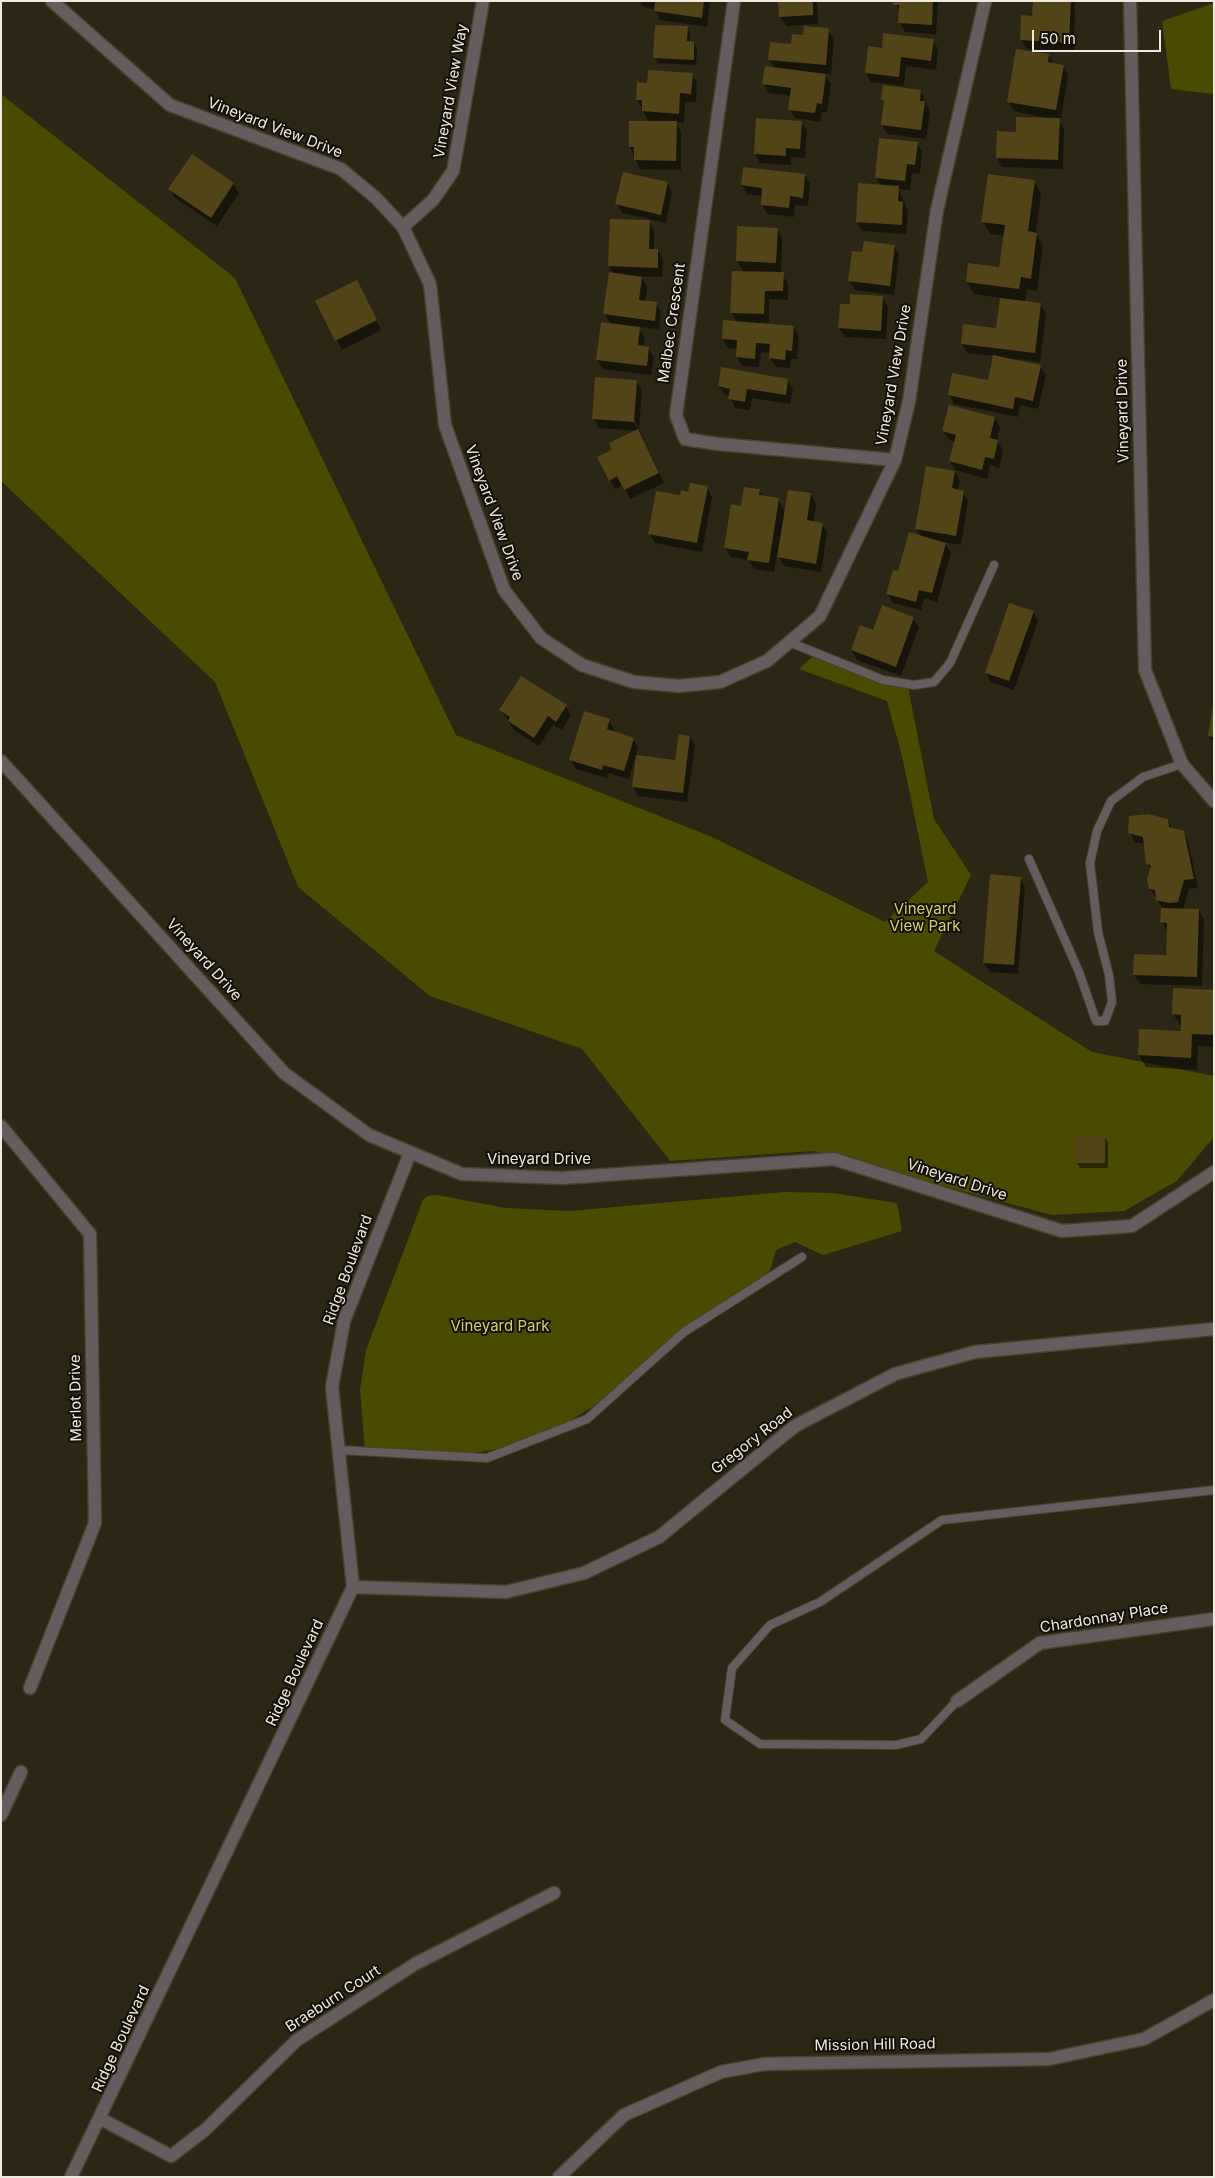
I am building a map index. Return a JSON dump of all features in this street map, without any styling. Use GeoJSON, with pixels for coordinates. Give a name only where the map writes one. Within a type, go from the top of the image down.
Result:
{"type":"FeatureCollection","features":[{"type":"Feature","properties":{"kind":"street","name":"Vineyard View Drive"},"geometry":{"type":"LineString","coordinates":[[52,1],[170,105],[341,169],[376,198],[403,227],[430,284],[445,425],[504,590],[542,638],[582,665],[634,682],[679,686],[720,682],[767,661],[820,616],[895,460],[909,401],[937,210],[985,1]]}},
{"type":"Feature","properties":{"kind":"street","name":"Vineyard View Way"},"geometry":{"type":"LineString","coordinates":[[403,227],[433,200],[453,171],[483,1]]}},
{"type":"Feature","properties":{"kind":"street","name":"Malbec Crescent"},"geometry":{"type":"LineString","coordinates":[[734,1],[676,415],[685,439],[718,444],[895,460]]}},
{"type":"Feature","properties":{"kind":"street","name":"Vineyard Drive"},"geometry":{"type":"LineString","coordinates":[[1130,1],[1145,670],[1182,764],[1214,801]]}},
{"type":"Feature","properties":{"kind":"street","name":"Vineyard Drive"},"geometry":{"type":"LineString","coordinates":[[1,761],[284,1073],[369,1135],[462,1174],[562,1178],[834,1159],[1062,1231],[1132,1226],[1214,1172]]}},
{"type":"Feature","properties":{"kind":"street","name":"Merlot Drive"},"geometry":{"type":"LineString","coordinates":[[1,1126],[90,1234],[95,1523],[30,1688]]}},
{"type":"Feature","properties":{"kind":"street","name":"Ridge Boulevard"},"geometry":{"type":"LineString","coordinates":[[71,2177],[101,2119],[353,1587],[332,1387],[344,1320],[410,1153]]}},
{"type":"Feature","properties":{"kind":"street","name":"Gregory Road"},"geometry":{"type":"LineString","coordinates":[[353,1587],[506,1592],[584,1572],[659,1537],[795,1426],[895,1374],[975,1352],[1214,1330]]}},
{"type":"Feature","properties":{"kind":"street","name":"Chardonnay Place"},"geometry":{"type":"LineString","coordinates":[[957,1701],[1040,1643],[1214,1619]]}},
{"type":"Feature","properties":{"kind":"street"},"geometry":{"type":"LineString","coordinates":[[1,1815],[21,1772]]}},
{"type":"Feature","properties":{"kind":"street","name":"Braeburn Court"},"geometry":{"type":"LineString","coordinates":[[101,2119],[171,2156],[205,2130],[297,2040],[415,1964],[554,1893]]}},
{"type":"Feature","properties":{"kind":"street","name":"Mission Hill Road"},"geometry":{"type":"LineString","coordinates":[[559,2177],[624,2115],[720,2072],[764,2064],[1049,2059],[1144,2039],[1214,2000]]}},
{"type":"Feature","properties":{"kind":"lane"},"geometry":{"type":"LineString","coordinates":[[789,642],[883,680],[914,685],[934,682],[950,662],[994,565]]}},
{"type":"Feature","properties":{"kind":"lane"},"geometry":{"type":"LineString","coordinates":[[1029,860],[1079,972],[1096,1021],[1105,1021],[1112,1002],[1110,975],[1098,932],[1090,863],[1098,831],[1111,801],[1143,777],[1182,764]]}},
{"type":"Feature","properties":{"kind":"lane"},"geometry":{"type":"LineString","coordinates":[[339,1450],[487,1458],[587,1419],[684,1332],[802,1257]]}},
{"type":"Feature","properties":{"kind":"lane"},"geometry":{"type":"LineString","coordinates":[[957,1701],[921,1739],[896,1745],[760,1744],[725,1720],[732,1668],[770,1625],[820,1602],[942,1520],[1214,1490]]}},
{"type":"Feature","properties":{"kind":"green space"},"geometry":{"type":"Polygon","coordinates":[[[1214,3],[1214,94],[1171,89],[1162,21],[1214,3]]]}},
{"type":"Feature","properties":{"kind":"green space","name":"Vineyard View Park"},"geometry":{"type":"Polygon","coordinates":[[[1,94],[235,278],[456,735],[712,837],[885,922],[928,882],[902,756],[887,701],[799,669],[812,657],[881,683],[908,687],[934,819],[971,875],[934,951],[1092,1052],[1214,1076],[1214,1137],[1177,1181],[1124,1211],[1052,1215],[814,1151],[670,1161],[582,1049],[430,996],[298,887],[215,682],[1,481],[1,94]]]}},
{"type":"Feature","properties":{"kind":"green space","name":"Vineyard Park"},"geometry":{"type":"Polygon","coordinates":[[[785,1192],[833,1193],[897,1203],[902,1231],[823,1255],[795,1242],[776,1250],[767,1280],[677,1338],[597,1404],[553,1431],[504,1448],[455,1455],[365,1452],[360,1390],[366,1350],[423,1200],[427,1196],[437,1195],[506,1208],[569,1211],[785,1192]]]}},
{"type":"Feature","properties":{"kind":"building"},"geometry":{"type":"Polygon","coordinates":[[[655,1],[704,1],[702,18],[654,11],[655,1]]]}},
{"type":"Feature","properties":{"kind":"building"},"geometry":{"type":"Polygon","coordinates":[[[778,1],[813,1],[813,15],[779,17],[778,1]]]}},
{"type":"Feature","properties":{"kind":"building"},"geometry":{"type":"Polygon","coordinates":[[[893,1],[933,1],[932,25],[898,23],[899,5],[893,5],[893,1]]]}},
{"type":"Feature","properties":{"kind":"building"},"geometry":{"type":"Polygon","coordinates":[[[1033,1],[1071,1],[1069,43],[1020,40],[1021,15],[1032,16],[1033,1]]]}},
{"type":"Feature","properties":{"kind":"building"},"geometry":{"type":"Polygon","coordinates":[[[655,25],[688,26],[687,41],[694,42],[694,60],[653,58],[655,25]]]}},
{"type":"Feature","properties":{"kind":"building"},"geometry":{"type":"Polygon","coordinates":[[[804,26],[829,28],[826,65],[768,60],[770,42],[791,44],[792,34],[803,35],[804,26]]]}},
{"type":"Feature","properties":{"kind":"building"},"geometry":{"type":"Polygon","coordinates":[[[883,33],[934,39],[931,61],[901,57],[899,77],[865,73],[868,46],[882,48],[883,33]]]}},
{"type":"Feature","properties":{"kind":"building"},"geometry":{"type":"Polygon","coordinates":[[[1016,49],[1049,54],[1048,62],[1064,65],[1056,110],[1007,102],[1016,49]]]}},
{"type":"Feature","properties":{"kind":"building"},"geometry":{"type":"Polygon","coordinates":[[[765,66],[826,74],[822,104],[817,103],[815,113],[788,110],[791,88],[762,84],[765,66]]]}},
{"type":"Feature","properties":{"kind":"building"},"geometry":{"type":"Polygon","coordinates":[[[648,70],[693,73],[691,94],[680,93],[679,114],[642,111],[642,100],[636,100],[637,82],[647,83],[648,70]]]}},
{"type":"Feature","properties":{"kind":"building"},"geometry":{"type":"Polygon","coordinates":[[[883,85],[921,90],[920,101],[925,101],[921,130],[881,125],[884,101],[881,100],[883,85]]]}},
{"type":"Feature","properties":{"kind":"building"},"geometry":{"type":"Polygon","coordinates":[[[1016,117],[1060,118],[1058,160],[996,158],[997,131],[1016,132],[1016,117]]]}},
{"type":"Feature","properties":{"kind":"building"},"geometry":{"type":"Polygon","coordinates":[[[756,118],[802,121],[800,149],[786,148],[786,156],[754,154],[756,118]]]}},
{"type":"Feature","properties":{"kind":"building"},"geometry":{"type":"Polygon","coordinates":[[[629,121],[677,121],[676,161],[634,160],[634,147],[629,147],[629,121]]]}},
{"type":"Feature","properties":{"kind":"building"},"geometry":{"type":"Polygon","coordinates":[[[879,138],[918,142],[915,165],[907,164],[905,181],[875,178],[879,138]]]}},
{"type":"Feature","properties":{"kind":"building"},"geometry":{"type":"Polygon","coordinates":[[[192,154],[234,183],[211,218],[168,189],[192,154]]]}},
{"type":"Feature","properties":{"kind":"building"},"geometry":{"type":"Polygon","coordinates":[[[743,167],[805,174],[803,198],[790,196],[789,208],[761,205],[762,188],[741,185],[743,167]]]}},
{"type":"Feature","properties":{"kind":"building"},"geometry":{"type":"Polygon","coordinates":[[[623,172],[668,182],[661,215],[615,204],[623,172]]]}},
{"type":"Feature","properties":{"kind":"building"},"geometry":{"type":"Polygon","coordinates":[[[988,174],[1035,180],[1028,231],[1037,233],[1031,279],[1021,277],[1019,289],[966,282],[968,263],[999,267],[1005,225],[981,222],[988,174]]]}},
{"type":"Feature","properties":{"kind":"building"},"geometry":{"type":"Polygon","coordinates":[[[858,183],[899,186],[898,201],[903,202],[902,225],[856,222],[858,183]]]}},
{"type":"Feature","properties":{"kind":"building"},"geometry":{"type":"Polygon","coordinates":[[[610,219],[650,220],[649,249],[658,249],[658,268],[608,266],[610,219]]]}},
{"type":"Feature","properties":{"kind":"building"},"geometry":{"type":"Polygon","coordinates":[[[737,226],[778,228],[776,263],[736,261],[737,226]]]}},
{"type":"Feature","properties":{"kind":"building"},"geometry":{"type":"Polygon","coordinates":[[[864,241],[895,245],[890,286],[848,281],[852,251],[862,252],[864,241]]]}},
{"type":"Feature","properties":{"kind":"building"},"geometry":{"type":"Polygon","coordinates":[[[732,271],[784,272],[783,291],[765,291],[764,314],[730,313],[732,271]]]}},
{"type":"Feature","properties":{"kind":"building"},"geometry":{"type":"Polygon","coordinates":[[[609,272],[642,277],[639,300],[657,302],[655,321],[603,314],[609,272]]]}},
{"type":"Feature","properties":{"kind":"building"},"geometry":{"type":"Polygon","coordinates":[[[357,280],[377,320],[335,341],[315,301],[357,280]]]}},
{"type":"Feature","properties":{"kind":"building"},"geometry":{"type":"Polygon","coordinates":[[[850,294],[883,296],[881,331],[838,328],[840,304],[850,304],[850,294]]]}},
{"type":"Feature","properties":{"kind":"building"},"geometry":{"type":"Polygon","coordinates":[[[1000,298],[1041,303],[1035,353],[961,344],[963,324],[996,328],[1000,298]]]}},
{"type":"Feature","properties":{"kind":"building"},"geometry":{"type":"Polygon","coordinates":[[[723,320],[794,326],[792,351],[786,350],[785,360],[769,358],[770,344],[756,343],[755,359],[736,357],[737,340],[722,339],[723,320]]]}},
{"type":"Feature","properties":{"kind":"building"},"geometry":{"type":"Polygon","coordinates":[[[601,322],[640,327],[638,345],[649,347],[647,366],[596,360],[601,322]]]}},
{"type":"Feature","properties":{"kind":"building"},"geometry":{"type":"Polygon","coordinates":[[[993,355],[1041,365],[1033,401],[1015,397],[1013,409],[948,395],[952,373],[988,380],[993,355]]]}},
{"type":"Feature","properties":{"kind":"building"},"geometry":{"type":"Polygon","coordinates":[[[721,367],[788,379],[786,395],[747,389],[745,402],[728,399],[730,389],[718,386],[721,367]]]}},
{"type":"Feature","properties":{"kind":"building"},"geometry":{"type":"Polygon","coordinates":[[[595,377],[637,380],[634,422],[592,419],[595,377]]]}},
{"type":"Feature","properties":{"kind":"building"},"geometry":{"type":"Polygon","coordinates":[[[949,405],[995,417],[990,438],[998,440],[994,459],[985,457],[982,470],[949,461],[956,435],[942,431],[949,405]]]}},
{"type":"Feature","properties":{"kind":"building"},"geometry":{"type":"Polygon","coordinates":[[[638,429],[659,473],[624,490],[617,476],[609,481],[597,457],[612,450],[609,443],[638,429]]]}},
{"type":"Feature","properties":{"kind":"building"},"geometry":{"type":"Polygon","coordinates":[[[926,466],[955,471],[952,488],[964,491],[956,536],[915,529],[926,466]]]}},
{"type":"Feature","properties":{"kind":"building"},"geometry":{"type":"Polygon","coordinates":[[[690,483],[708,486],[697,543],[648,534],[656,491],[680,495],[681,490],[688,492],[690,483]]]}},
{"type":"Feature","properties":{"kind":"building"},"geometry":{"type":"Polygon","coordinates":[[[744,487],[760,489],[759,495],[779,498],[769,563],[747,560],[749,552],[724,548],[731,504],[741,506],[744,487]]]}},
{"type":"Feature","properties":{"kind":"building"},"geometry":{"type":"Polygon","coordinates":[[[788,490],[811,493],[807,520],[823,523],[816,564],[777,557],[788,490]]]}},
{"type":"Feature","properties":{"kind":"building"},"geometry":{"type":"Polygon","coordinates":[[[909,532],[946,543],[932,593],[919,590],[916,602],[886,594],[893,570],[898,571],[909,532]]]}},
{"type":"Feature","properties":{"kind":"building"},"geometry":{"type":"Polygon","coordinates":[[[1009,603],[1034,611],[1009,681],[985,673],[1009,603]]]}},
{"type":"Feature","properties":{"kind":"building"},"geometry":{"type":"Polygon","coordinates":[[[882,605],[914,617],[896,667],[851,650],[860,625],[873,630],[882,605]]]}},
{"type":"Feature","properties":{"kind":"building"},"geometry":{"type":"Polygon","coordinates":[[[521,676],[567,705],[556,722],[548,716],[534,738],[508,721],[510,717],[499,710],[521,676]]]}},
{"type":"Feature","properties":{"kind":"building"},"geometry":{"type":"Polygon","coordinates":[[[1214,706],[1214,737],[1208,736],[1214,706]]]}},
{"type":"Feature","properties":{"kind":"building"},"geometry":{"type":"Polygon","coordinates":[[[584,711],[610,719],[607,729],[634,738],[624,771],[603,765],[602,770],[569,760],[584,711]]]}},
{"type":"Feature","properties":{"kind":"building"},"geometry":{"type":"Polygon","coordinates":[[[679,734],[690,736],[683,793],[632,787],[636,755],[675,760],[679,734]]]}},
{"type":"Feature","properties":{"kind":"building"},"geometry":{"type":"Polygon","coordinates":[[[1148,814],[1168,819],[1169,827],[1184,831],[1194,879],[1184,880],[1178,902],[1169,903],[1156,900],[1155,890],[1149,889],[1147,880],[1151,865],[1146,864],[1143,837],[1128,833],[1129,816],[1148,814]]]}},
{"type":"Feature","properties":{"kind":"building"},"geometry":{"type":"Polygon","coordinates":[[[990,874],[1021,877],[1014,965],[983,963],[990,874]]]}},
{"type":"Feature","properties":{"kind":"building"},"geometry":{"type":"Polygon","coordinates":[[[1161,908],[1199,909],[1197,977],[1133,975],[1134,954],[1166,955],[1167,923],[1160,922],[1161,908]]]}},
{"type":"Feature","properties":{"kind":"building"},"geometry":{"type":"Polygon","coordinates":[[[1173,988],[1214,990],[1214,1035],[1192,1034],[1191,1058],[1138,1055],[1139,1029],[1181,1031],[1181,1015],[1172,1014],[1173,988]]]}},
{"type":"Feature","properties":{"kind":"building"},"geometry":{"type":"Polygon","coordinates":[[[1075,1135],[1105,1135],[1105,1163],[1075,1163],[1075,1135]]]}}]}
